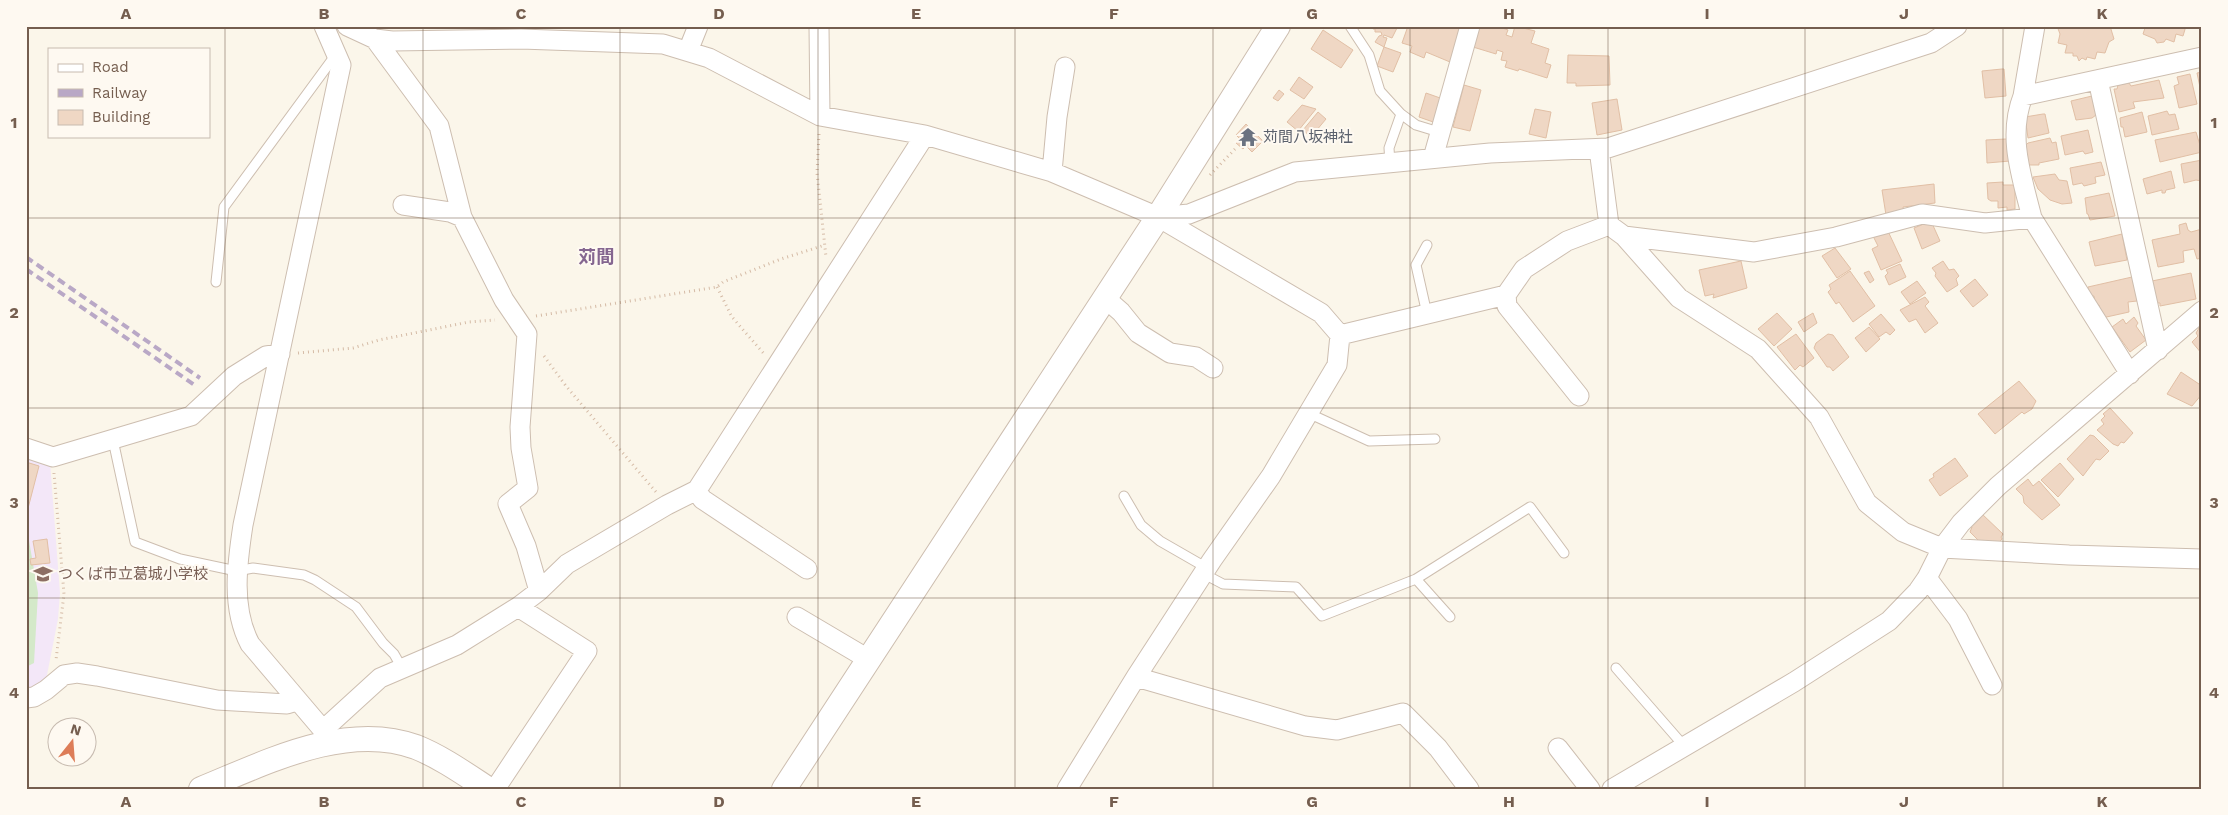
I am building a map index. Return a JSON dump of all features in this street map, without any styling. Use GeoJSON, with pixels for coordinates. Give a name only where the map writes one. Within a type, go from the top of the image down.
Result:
{"type":"FeatureCollection","features":[{"type":"Feature","properties":{"kind":"street"},"geometry":{"type":"LineString","coordinates":[[324,26],[341,65],[243,525],[237,571],[240,612],[244,633],[250,644],[326,736],[370,738],[416,747],[488,789]]}},
{"type":"Feature","properties":{"kind":"street"},"geometry":{"type":"LineString","coordinates":[[347,26],[375,38],[392,41],[448,39],[663,44],[688,51],[709,58],[820,116],[925,135],[1052,172],[1158,217],[1322,313],[1340,335],[1337,365],[1271,476],[1205,571],[1136,677],[1067,789]]}},
{"type":"Feature","properties":{"kind":"street"},"geometry":{"type":"LineString","coordinates":[[448,39],[467,26]]}},
{"type":"Feature","properties":{"kind":"street"},"geometry":{"type":"LineString","coordinates":[[688,51],[698,26]]}},
{"type":"Feature","properties":{"kind":"street"},"geometry":{"type":"LineString","coordinates":[[819,26],[820,116]]}},
{"type":"Feature","properties":{"kind":"street"},"geometry":{"type":"LineString","coordinates":[[784,789],[1158,217],[1278,26]]}},
{"type":"Feature","properties":{"kind":"street"},"geometry":{"type":"LineString","coordinates":[[1433,158],[1470,26]]}},
{"type":"Feature","properties":{"kind":"street"},"geometry":{"type":"LineString","coordinates":[[1158,217],[1190,214],[1295,172],[1490,153],[1599,148],[1617,145],[1931,43],[1958,26]]}},
{"type":"Feature","properties":{"kind":"street"},"geometry":{"type":"LineString","coordinates":[[2035,26],[2023,96],[2017,112],[2015,147],[2032,218],[2130,374]]}},
{"type":"Feature","properties":{"kind":"street"},"geometry":{"type":"LineString","coordinates":[[375,38],[439,126],[462,217],[522,327],[520,428],[521,448],[528,488],[508,504],[526,546],[539,591]]}},
{"type":"Feature","properties":{"kind":"street"},"geometry":{"type":"LineString","coordinates":[[2023,96],[2202,56]]}},
{"type":"Feature","properties":{"kind":"street"},"geometry":{"type":"LineString","coordinates":[[1052,172],[1057,117],[1065,67]]}},
{"type":"Feature","properties":{"kind":"street"},"geometry":{"type":"LineString","coordinates":[[2098,80],[2158,350]]}},
{"type":"Feature","properties":{"kind":"street"},"geometry":{"type":"LineString","coordinates":[[201,789],[326,736],[380,678],[457,645],[518,607],[539,591],[567,564],[667,505],[697,490],[925,135]]}},
{"type":"Feature","properties":{"kind":"street"},"geometry":{"type":"LineString","coordinates":[[1599,148],[1609,225],[1624,236],[1679,298],[1758,349],[1818,417],[1867,503],[1903,532],[1942,548],[2069,555],[2202,559]]}},
{"type":"Feature","properties":{"kind":"street"},"geometry":{"type":"LineString","coordinates":[[403,205],[450,212],[462,217]]}},
{"type":"Feature","properties":{"kind":"street"},"geometry":{"type":"LineString","coordinates":[[1624,236],[1754,252],[1836,237],[1922,214],[1985,223],[2032,218]]}},
{"type":"Feature","properties":{"kind":"street"},"geometry":{"type":"LineString","coordinates":[[1579,396],[1507,306],[1506,295],[1524,269],[1567,241],[1609,225]]}},
{"type":"Feature","properties":{"kind":"street"},"geometry":{"type":"LineString","coordinates":[[1340,335],[1506,295]]}},
{"type":"Feature","properties":{"kind":"street"},"geometry":{"type":"LineString","coordinates":[[1105,298],[1121,312],[1138,333],[1170,353],[1196,357],[1213,368]]}},
{"type":"Feature","properties":{"kind":"street"},"geometry":{"type":"LineString","coordinates":[[1612,789],[1794,682],[1889,620],[1918,591],[1927,578],[1942,548],[1961,523],[1998,486],[2202,311]]}},
{"type":"Feature","properties":{"kind":"street"},"geometry":{"type":"LineString","coordinates":[[26,448],[53,457],[191,416],[234,376],[266,356],[280,354]]}},
{"type":"Feature","properties":{"kind":"street"},"geometry":{"type":"LineString","coordinates":[[697,490],[702,499],[807,569]]}},
{"type":"Feature","properties":{"kind":"street"},"geometry":{"type":"LineString","coordinates":[[1927,578],[1958,619],[1992,685]]}},
{"type":"Feature","properties":{"kind":"street"},"geometry":{"type":"LineString","coordinates":[[495,789],[587,651],[518,607]]}},
{"type":"Feature","properties":{"kind":"street"},"geometry":{"type":"LineString","coordinates":[[797,617],[868,659]]}},
{"type":"Feature","properties":{"kind":"street"},"geometry":{"type":"LineString","coordinates":[[26,698],[34,697],[46,690],[53,682],[64,675],[77,673],[217,700],[287,704],[298,701]]}},
{"type":"Feature","properties":{"kind":"street"},"geometry":{"type":"LineString","coordinates":[[1136,677],[1305,726],[1337,730],[1403,713],[1438,748],[1469,789]]}},
{"type":"Feature","properties":{"kind":"street"},"geometry":{"type":"LineString","coordinates":[[1558,748],[1590,789]]}},
{"type":"Feature","properties":{"kind":"lane"},"geometry":{"type":"LineString","coordinates":[[1350,26],[1369,55],[1380,91],[1401,114],[1416,125],[1439,132]]}},
{"type":"Feature","properties":{"kind":"lane"},"geometry":{"type":"LineString","coordinates":[[216,282],[224,207],[337,53]]}},
{"type":"Feature","properties":{"kind":"lane"},"geometry":{"type":"LineString","coordinates":[[1390,163],[1388,148],[1401,114]]}},
{"type":"Feature","properties":{"kind":"lane"},"geometry":{"type":"LineString","coordinates":[[1427,245],[1416,265],[1427,314]]}},
{"type":"Feature","properties":{"kind":"lane"},"geometry":{"type":"LineString","coordinates":[[1308,413],[1369,441],[1434,439]]}},
{"type":"Feature","properties":{"kind":"lane"},"geometry":{"type":"LineString","coordinates":[[113,440],[135,542],[180,560],[237,571],[253,568],[304,576],[316,580],[356,607],[383,643],[394,654],[402,668]]}},
{"type":"Feature","properties":{"kind":"lane"},"geometry":{"type":"LineString","coordinates":[[1124,496],[1141,525],[1223,584],[1296,587],[1322,616],[1416,579],[1530,507],[1564,553]]}},
{"type":"Feature","properties":{"kind":"lane"},"geometry":{"type":"LineString","coordinates":[[1416,579],[1450,617]]}},
{"type":"Feature","properties":{"kind":"lane"},"geometry":{"type":"LineString","coordinates":[[1616,668],[1684,746]]}},
{"type":"Feature","properties":{"kind":"path"},"geometry":{"type":"LineString","coordinates":[[820,116],[817,173],[827,260],[836,275]]}},
{"type":"Feature","properties":{"kind":"path"},"geometry":{"type":"LineString","coordinates":[[280,354],[353,348],[379,340],[470,322],[522,327],[717,286],[781,259],[825,244]]}},
{"type":"Feature","properties":{"kind":"path"},"geometry":{"type":"LineString","coordinates":[[717,286],[732,317],[776,368]]}},
{"type":"Feature","properties":{"kind":"path"},"geometry":{"type":"LineString","coordinates":[[522,327],[566,386],[667,505]]}},
{"type":"Feature","properties":{"kind":"path"},"geometry":{"type":"LineString","coordinates":[[53,457],[64,594],[53,682]]}},
{"type":"Feature","properties":{"kind":"shaded area","name":"つくば市立葛城小学校"},"geometry":{"type":"Polygon","coordinates":[[[26,454],[50,462],[60,593],[58,619],[46,680],[26,691],[26,454]]]}},
{"type":"Feature","properties":{"kind":"green space"},"geometry":{"type":"Polygon","coordinates":[[[26,523],[38,593],[34,663],[26,667],[26,523]]]}},
{"type":"Feature","properties":{"kind":"building"},"geometry":{"type":"Polygon","coordinates":[[[1374,26],[1398,26],[1392,38],[1384,35],[1383,37],[1387,38],[1384,47],[1375,42],[1382,35],[1381,32],[1375,32],[1374,26]]]}},
{"type":"Feature","properties":{"kind":"building"},"geometry":{"type":"Polygon","coordinates":[[[1408,26],[1464,27],[1450,62],[1426,52],[1424,58],[1410,52],[1412,46],[1402,43],[1408,26]]]}},
{"type":"Feature","properties":{"kind":"building"},"geometry":{"type":"Polygon","coordinates":[[[1482,26],[1497,26],[1508,30],[1506,35],[1512,37],[1515,26],[1535,31],[1531,43],[1549,49],[1545,63],[1551,65],[1547,78],[1519,69],[1518,71],[1505,67],[1507,61],[1501,60],[1503,52],[1497,50],[1496,54],[1473,47],[1479,27],[1482,28],[1482,26]]]}},
{"type":"Feature","properties":{"kind":"building"},"geometry":{"type":"Polygon","coordinates":[[[2057,26],[2110,26],[2114,39],[2109,42],[2105,53],[2097,52],[2095,59],[2087,57],[2086,60],[2082,58],[2079,61],[2077,56],[2073,56],[2073,53],[2065,53],[2067,45],[2058,43],[2060,34],[2057,26]]]}},
{"type":"Feature","properties":{"kind":"building"},"geometry":{"type":"Polygon","coordinates":[[[2140,26],[2186,26],[2183,36],[2176,34],[2174,42],[2166,39],[2164,42],[2157,43],[2155,39],[2143,34],[2145,28],[2140,26]]]}},
{"type":"Feature","properties":{"kind":"building"},"geometry":{"type":"Polygon","coordinates":[[[1323,30],[1353,50],[1341,68],[1311,49],[1323,30]]]}},
{"type":"Feature","properties":{"kind":"building"},"geometry":{"type":"Polygon","coordinates":[[[1384,47],[1401,53],[1393,72],[1377,66],[1384,47]]]}},
{"type":"Feature","properties":{"kind":"building"},"geometry":{"type":"Polygon","coordinates":[[[1568,55],[1609,56],[1610,85],[1576,86],[1576,83],[1567,83],[1568,55]]]}},
{"type":"Feature","properties":{"kind":"building"},"geometry":{"type":"Polygon","coordinates":[[[2004,69],[2006,96],[1985,98],[1982,71],[2004,69]]]}},
{"type":"Feature","properties":{"kind":"building"},"geometry":{"type":"Polygon","coordinates":[[[2202,72],[2202,92],[2201,92],[2197,73],[2202,72]]]}},
{"type":"Feature","properties":{"kind":"building"},"geometry":{"type":"Polygon","coordinates":[[[2190,74],[2197,104],[2179,108],[2174,86],[2179,84],[2177,77],[2190,74]]]}},
{"type":"Feature","properties":{"kind":"building"},"geometry":{"type":"Polygon","coordinates":[[[1299,77],[1313,87],[1304,99],[1290,90],[1299,77]]]}},
{"type":"Feature","properties":{"kind":"building"},"geometry":{"type":"Polygon","coordinates":[[[2159,80],[2164,98],[2133,102],[2135,108],[2119,112],[2114,89],[2117,89],[2118,85],[2129,83],[2131,86],[2159,80]]]}},
{"type":"Feature","properties":{"kind":"building"},"geometry":{"type":"Polygon","coordinates":[[[1464,85],[1481,90],[1470,131],[1453,127],[1464,85]]]}},
{"type":"Feature","properties":{"kind":"building"},"geometry":{"type":"Polygon","coordinates":[[[1279,90],[1284,94],[1278,101],[1273,98],[1279,90]]]}},
{"type":"Feature","properties":{"kind":"building"},"geometry":{"type":"Polygon","coordinates":[[[1426,93],[1443,99],[1436,123],[1419,117],[1426,93]]]}},
{"type":"Feature","properties":{"kind":"building"},"geometry":{"type":"Polygon","coordinates":[[[2092,96],[2096,115],[2092,118],[2076,120],[2071,101],[2092,96]]]}},
{"type":"Feature","properties":{"kind":"building"},"geometry":{"type":"Polygon","coordinates":[[[1617,99],[1622,130],[1597,135],[1592,103],[1617,99]]]}},
{"type":"Feature","properties":{"kind":"building"},"geometry":{"type":"Polygon","coordinates":[[[1302,105],[1316,109],[1298,131],[1287,122],[1302,105]]]}},
{"type":"Feature","properties":{"kind":"building"},"geometry":{"type":"Polygon","coordinates":[[[1535,109],[1551,112],[1546,138],[1529,134],[1535,109]]]}},
{"type":"Feature","properties":{"kind":"building"},"geometry":{"type":"Polygon","coordinates":[[[2167,111],[2169,115],[2175,114],[2179,129],[2152,135],[2148,116],[2167,111]]]}},
{"type":"Feature","properties":{"kind":"building"},"geometry":{"type":"Polygon","coordinates":[[[1318,112],[1326,119],[1311,137],[1303,130],[1318,112]]]}},
{"type":"Feature","properties":{"kind":"building"},"geometry":{"type":"Polygon","coordinates":[[[2142,112],[2147,132],[2125,137],[2120,118],[2142,112]]]}},
{"type":"Feature","properties":{"kind":"building"},"geometry":{"type":"Polygon","coordinates":[[[2045,114],[2049,133],[2028,138],[2025,117],[2045,114]]]}},
{"type":"Feature","properties":{"kind":"building","name":"苅間八坂神社"},"geometry":{"type":"Polygon","coordinates":[[[1246,124],[1263,141],[1252,152],[1246,146],[1243,149],[1236,143],[1240,139],[1236,135],[1246,124]]]}},
{"type":"Feature","properties":{"kind":"building"},"geometry":{"type":"Polygon","coordinates":[[[2088,130],[2093,152],[2085,154],[2083,151],[2065,155],[2061,136],[2088,130]]]}},
{"type":"Feature","properties":{"kind":"building"},"geometry":{"type":"Polygon","coordinates":[[[2196,132],[2202,152],[2160,162],[2155,140],[2196,132]]]}},
{"type":"Feature","properties":{"kind":"building"},"geometry":{"type":"Polygon","coordinates":[[[2050,138],[2052,143],[2056,142],[2059,159],[2039,163],[2039,165],[2029,165],[2025,146],[2028,143],[2050,138]]]}},
{"type":"Feature","properties":{"kind":"building"},"geometry":{"type":"Polygon","coordinates":[[[2008,139],[2010,161],[1987,163],[1986,140],[2008,139]]]}},
{"type":"Feature","properties":{"kind":"building"},"geometry":{"type":"Polygon","coordinates":[[[2202,160],[2202,181],[2196,180],[2184,183],[2181,164],[2202,160]]]}},
{"type":"Feature","properties":{"kind":"building"},"geometry":{"type":"Polygon","coordinates":[[[2101,162],[2105,175],[2095,177],[2096,183],[2084,186],[2082,183],[2073,185],[2070,168],[2101,162]]]}},
{"type":"Feature","properties":{"kind":"building"},"geometry":{"type":"Polygon","coordinates":[[[2171,171],[2175,188],[2166,190],[2165,193],[2162,193],[2162,190],[2147,194],[2143,179],[2171,171]]]}},
{"type":"Feature","properties":{"kind":"building"},"geometry":{"type":"Polygon","coordinates":[[[2055,174],[2059,180],[2067,181],[2072,203],[2062,204],[2050,200],[2038,189],[2033,177],[2055,174]]]}},
{"type":"Feature","properties":{"kind":"building"},"geometry":{"type":"Polygon","coordinates":[[[2003,182],[2003,185],[2015,185],[2015,209],[2007,210],[2007,207],[1998,208],[1998,201],[1988,199],[1987,183],[2003,182]]]}},
{"type":"Feature","properties":{"kind":"building"},"geometry":{"type":"Polygon","coordinates":[[[1934,184],[1935,203],[1903,207],[1904,212],[1886,215],[1882,190],[1934,184]]]}},
{"type":"Feature","properties":{"kind":"building"},"geometry":{"type":"Polygon","coordinates":[[[2109,193],[2115,216],[2090,220],[2087,214],[2085,198],[2109,193]]]}},
{"type":"Feature","properties":{"kind":"building"},"geometry":{"type":"Polygon","coordinates":[[[1931,221],[1940,241],[1922,249],[1914,228],[1931,221]]]}},
{"type":"Feature","properties":{"kind":"building"},"geometry":{"type":"Polygon","coordinates":[[[2186,223],[2188,230],[2191,232],[2202,229],[2202,258],[2197,259],[2194,249],[2183,251],[2184,262],[2158,267],[2152,240],[2180,234],[2179,225],[2186,223]]]}},
{"type":"Feature","properties":{"kind":"building"},"geometry":{"type":"Polygon","coordinates":[[[1886,227],[1902,261],[1881,270],[1872,249],[1878,246],[1872,234],[1886,227]]]}},
{"type":"Feature","properties":{"kind":"building"},"geometry":{"type":"Polygon","coordinates":[[[2122,234],[2127,260],[2095,266],[2089,242],[2122,234]]]}},
{"type":"Feature","properties":{"kind":"building"},"geometry":{"type":"Polygon","coordinates":[[[1835,248],[1851,269],[1837,278],[1822,256],[1835,248]]]}},
{"type":"Feature","properties":{"kind":"building"},"geometry":{"type":"Polygon","coordinates":[[[1741,261],[1747,288],[1713,298],[1714,294],[1705,296],[1699,270],[1741,261]]]}},
{"type":"Feature","properties":{"kind":"building"},"geometry":{"type":"Polygon","coordinates":[[[1943,261],[1949,270],[1954,269],[1959,276],[1956,279],[1958,285],[1947,292],[1935,276],[1936,273],[1932,268],[1943,261]]]}},
{"type":"Feature","properties":{"kind":"building"},"geometry":{"type":"Polygon","coordinates":[[[1900,264],[1906,277],[1889,285],[1885,276],[1888,273],[1886,270],[1900,264]]]}},
{"type":"Feature","properties":{"kind":"building"},"geometry":{"type":"Polygon","coordinates":[[[1850,271],[1875,306],[1853,322],[1839,302],[1836,304],[1828,292],[1831,289],[1829,285],[1850,271]]]}},
{"type":"Feature","properties":{"kind":"building"},"geometry":{"type":"Polygon","coordinates":[[[1869,271],[1874,280],[1870,283],[1864,273],[1869,271]]]}},
{"type":"Feature","properties":{"kind":"building"},"geometry":{"type":"Polygon","coordinates":[[[2191,273],[2196,299],[2160,306],[2160,303],[2157,303],[2152,281],[2191,273]]]}},
{"type":"Feature","properties":{"kind":"building"},"geometry":{"type":"Polygon","coordinates":[[[2132,277],[2137,301],[2128,302],[2129,312],[2102,318],[2099,305],[2095,305],[2094,296],[2089,296],[2088,287],[2132,277]]]}},
{"type":"Feature","properties":{"kind":"building"},"geometry":{"type":"Polygon","coordinates":[[[1975,279],[1988,295],[1973,307],[1960,291],[1975,279]]]}},
{"type":"Feature","properties":{"kind":"building"},"geometry":{"type":"Polygon","coordinates":[[[1917,281],[1926,293],[1910,304],[1901,292],[1917,281]]]}},
{"type":"Feature","properties":{"kind":"building"},"geometry":{"type":"Polygon","coordinates":[[[1925,297],[1929,302],[1925,306],[1938,323],[1925,333],[1916,319],[1909,322],[1900,310],[1925,297]]]}},
{"type":"Feature","properties":{"kind":"building"},"geometry":{"type":"Polygon","coordinates":[[[1777,313],[1792,329],[1774,346],[1758,329],[1777,313]]]}},
{"type":"Feature","properties":{"kind":"building"},"geometry":{"type":"Polygon","coordinates":[[[1813,313],[1817,323],[1804,332],[1798,322],[1813,313]]]}},
{"type":"Feature","properties":{"kind":"building"},"geometry":{"type":"Polygon","coordinates":[[[1881,314],[1895,330],[1890,335],[1886,332],[1879,337],[1869,324],[1881,314]]]}},
{"type":"Feature","properties":{"kind":"building"},"geometry":{"type":"Polygon","coordinates":[[[2134,317],[2138,323],[2136,326],[2146,340],[2130,352],[2112,327],[2123,319],[2126,324],[2134,317]]]}},
{"type":"Feature","properties":{"kind":"building"},"geometry":{"type":"Polygon","coordinates":[[[1869,327],[1880,339],[1866,352],[1855,338],[1869,327]]]}},
{"type":"Feature","properties":{"kind":"building"},"geometry":{"type":"Polygon","coordinates":[[[2199,328],[2202,329],[2202,354],[2192,342],[2198,336],[2196,333],[2199,328]]]}},
{"type":"Feature","properties":{"kind":"building"},"geometry":{"type":"Polygon","coordinates":[[[1796,334],[1814,358],[1803,367],[1800,365],[1795,370],[1777,347],[1796,334]]]}},
{"type":"Feature","properties":{"kind":"building"},"geometry":{"type":"Polygon","coordinates":[[[1828,334],[1833,335],[1849,357],[1833,371],[1830,367],[1827,367],[1814,348],[1816,343],[1828,334]]]}},
{"type":"Feature","properties":{"kind":"building"},"geometry":{"type":"Polygon","coordinates":[[[2181,372],[2202,386],[2202,394],[2192,406],[2167,394],[2181,372]]]}},
{"type":"Feature","properties":{"kind":"building"},"geometry":{"type":"Polygon","coordinates":[[[2019,381],[2036,401],[2032,409],[2024,414],[2022,412],[1995,434],[1978,414],[2019,381]]]}},
{"type":"Feature","properties":{"kind":"building"},"geometry":{"type":"Polygon","coordinates":[[[2110,408],[2133,433],[2124,443],[2121,442],[2118,446],[2097,430],[2104,424],[2101,420],[2105,416],[2103,414],[2110,408]]]}},
{"type":"Feature","properties":{"kind":"building"},"geometry":{"type":"Polygon","coordinates":[[[2090,435],[2094,436],[2109,451],[2100,460],[2096,459],[2083,476],[2067,459],[2090,435]]]}},
{"type":"Feature","properties":{"kind":"building"},"geometry":{"type":"Polygon","coordinates":[[[1955,458],[1968,476],[1940,496],[1929,480],[1934,477],[1933,474],[1955,458]]]}},
{"type":"Feature","properties":{"kind":"building"},"geometry":{"type":"Polygon","coordinates":[[[26,462],[39,466],[26,516],[26,462]]]}},
{"type":"Feature","properties":{"kind":"building"},"geometry":{"type":"Polygon","coordinates":[[[2060,463],[2074,479],[2058,497],[2041,480],[2060,463]]]}},
{"type":"Feature","properties":{"kind":"building"},"geometry":{"type":"Polygon","coordinates":[[[2028,479],[2033,486],[2039,481],[2060,505],[2042,520],[2024,503],[2023,496],[2016,489],[2028,479]]]}},
{"type":"Feature","properties":{"kind":"building"},"geometry":{"type":"Polygon","coordinates":[[[1982,514],[2003,534],[2002,539],[1995,547],[1987,549],[1970,532],[1972,527],[1970,527],[1982,514]]]}},
{"type":"Feature","properties":{"kind":"building"},"geometry":{"type":"Polygon","coordinates":[[[47,539],[50,563],[31,565],[30,559],[36,558],[33,541],[47,539]]]}},
{"type":"Feature","properties":{"kind":"railway"},"geometry":{"type":"LineString","coordinates":[[26,257],[200,378]]}},
{"type":"Feature","properties":{"kind":"railway"},"geometry":{"type":"LineString","coordinates":[[26,269],[196,386]]}},
{"type":"Feature","properties":{"kind":"place","name":"苅間八坂神社"},"geometry":{"type":"Point","coordinates":[1248,137]}},
{"type":"Feature","properties":{"kind":"place","name":"つくば市立葛城小学校"},"geometry":{"type":"Point","coordinates":[43,574]}},
{"type":"Feature","properties":{"kind":"district","name":"苅間"},"geometry":{"type":"Point","coordinates":[596,256]}}]}
